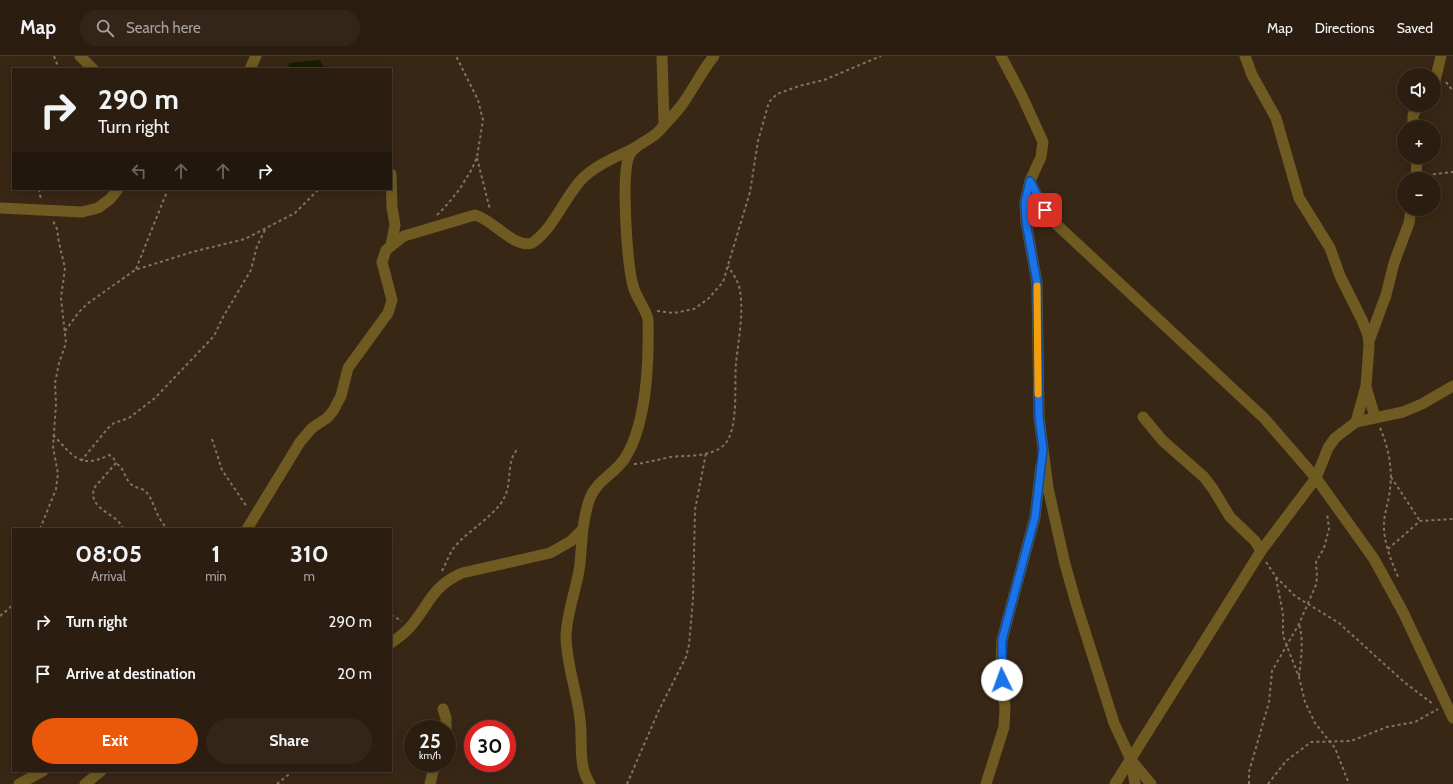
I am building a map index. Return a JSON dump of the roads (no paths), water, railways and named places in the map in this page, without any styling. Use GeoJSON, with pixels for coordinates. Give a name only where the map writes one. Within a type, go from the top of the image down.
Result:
{"type":"FeatureCollection","features":[{"type":"Feature","properties":{"kind":"street"},"geometry":{"type":"LineString","coordinates":[[80,56],[92,68]]}},
{"type":"Feature","properties":{"kind":"street"},"geometry":{"type":"LineString","coordinates":[[250,68],[256,56]]}},
{"type":"Feature","properties":{"kind":"street"},"geometry":{"type":"LineString","coordinates":[[662,56],[664,123]]}},
{"type":"Feature","properties":{"kind":"street"},"geometry":{"type":"LineString","coordinates":[[248,528],[300,442],[312,428],[327,418],[333,411],[341,396],[348,368],[388,313],[392,300],[382,262],[385,252],[390,246],[404,236],[434,228],[467,216],[479,216],[494,224],[517,242],[524,244],[532,243],[545,232],[584,178],[608,162],[653,137],[680,107],[704,68],[714,56]]}},
{"type":"Feature","properties":{"kind":"street"},"geometry":{"type":"LineString","coordinates":[[1001,56],[1022,96],[1043,142],[1041,157],[1026,193],[1025,209],[1037,283],[1039,417],[1048,488],[1057,531],[1074,595],[1114,723],[1131,760],[1151,784]]}},
{"type":"Feature","properties":{"kind":"street"},"geometry":{"type":"LineString","coordinates":[[1245,56],[1252,75],[1276,118],[1299,198],[1330,248],[1342,281],[1362,320],[1369,341]]}},
{"type":"Feature","properties":{"kind":"street"},"geometry":{"type":"LineString","coordinates":[[1438,68],[1441,56]]}},
{"type":"Feature","properties":{"kind":"street"},"geometry":{"type":"LineString","coordinates":[[581,784],[583,767],[579,706],[568,656],[566,637],[568,619],[580,564],[582,530],[590,499],[596,487],[618,466],[630,449],[643,405],[648,349],[648,319],[646,311],[634,290],[628,256],[627,170],[629,156],[637,147]]}},
{"type":"Feature","properties":{"kind":"street"},"geometry":{"type":"LineString","coordinates":[[1030,181],[1038,200],[1055,223],[1264,418],[1316,478],[1374,559],[1403,612],[1448,715]]}},
{"type":"Feature","properties":{"kind":"street"},"geometry":{"type":"LineString","coordinates":[[0,208],[68,212],[98,208],[110,199],[117,190]]}},
{"type":"Feature","properties":{"kind":"street"},"geometry":{"type":"LineString","coordinates":[[390,246],[395,225],[391,190]]}},
{"type":"Feature","properties":{"kind":"street"},"geometry":{"type":"LineString","coordinates":[[1356,422],[1366,386],[1369,341],[1386,295],[1394,263],[1409,223],[1410,216]]}},
{"type":"Feature","properties":{"kind":"street"},"geometry":{"type":"LineString","coordinates":[[1366,386],[1375,417]]}},
{"type":"Feature","properties":{"kind":"street"},"geometry":{"type":"LineString","coordinates":[[1115,784],[1261,552],[1316,478],[1333,440],[1356,422],[1402,412],[1422,404],[1453,386]]}},
{"type":"Feature","properties":{"kind":"street"},"geometry":{"type":"LineString","coordinates":[[1143,417],[1163,440],[1204,478],[1213,489],[1230,517],[1255,541],[1261,552]]}},
{"type":"Feature","properties":{"kind":"street"},"geometry":{"type":"LineString","coordinates":[[986,784],[1004,727],[1005,708],[1001,669],[1002,640],[1035,517],[1043,449]]}},
{"type":"Feature","properties":{"kind":"street"},"geometry":{"type":"LineString","coordinates":[[392,642],[411,626],[434,592],[443,583],[462,573],[550,553],[571,541],[582,530]]}},
{"type":"Feature","properties":{"kind":"street"},"geometry":{"type":"LineString","coordinates":[[442,709],[446,720]]}},
{"type":"Feature","properties":{"kind":"street"},"geometry":{"type":"LineString","coordinates":[[1131,760],[1134,784]]}},
{"type":"Feature","properties":{"kind":"street"},"geometry":{"type":"LineString","coordinates":[[583,767],[590,784]]}},
{"type":"Feature","properties":{"kind":"street"},"geometry":{"type":"LineString","coordinates":[[19,784],[41,772]]}},
{"type":"Feature","properties":{"kind":"street"},"geometry":{"type":"LineString","coordinates":[[85,784],[99,772]]}},
{"type":"Feature","properties":{"kind":"street"},"geometry":{"type":"LineString","coordinates":[[430,784],[433,772]]}}]}
